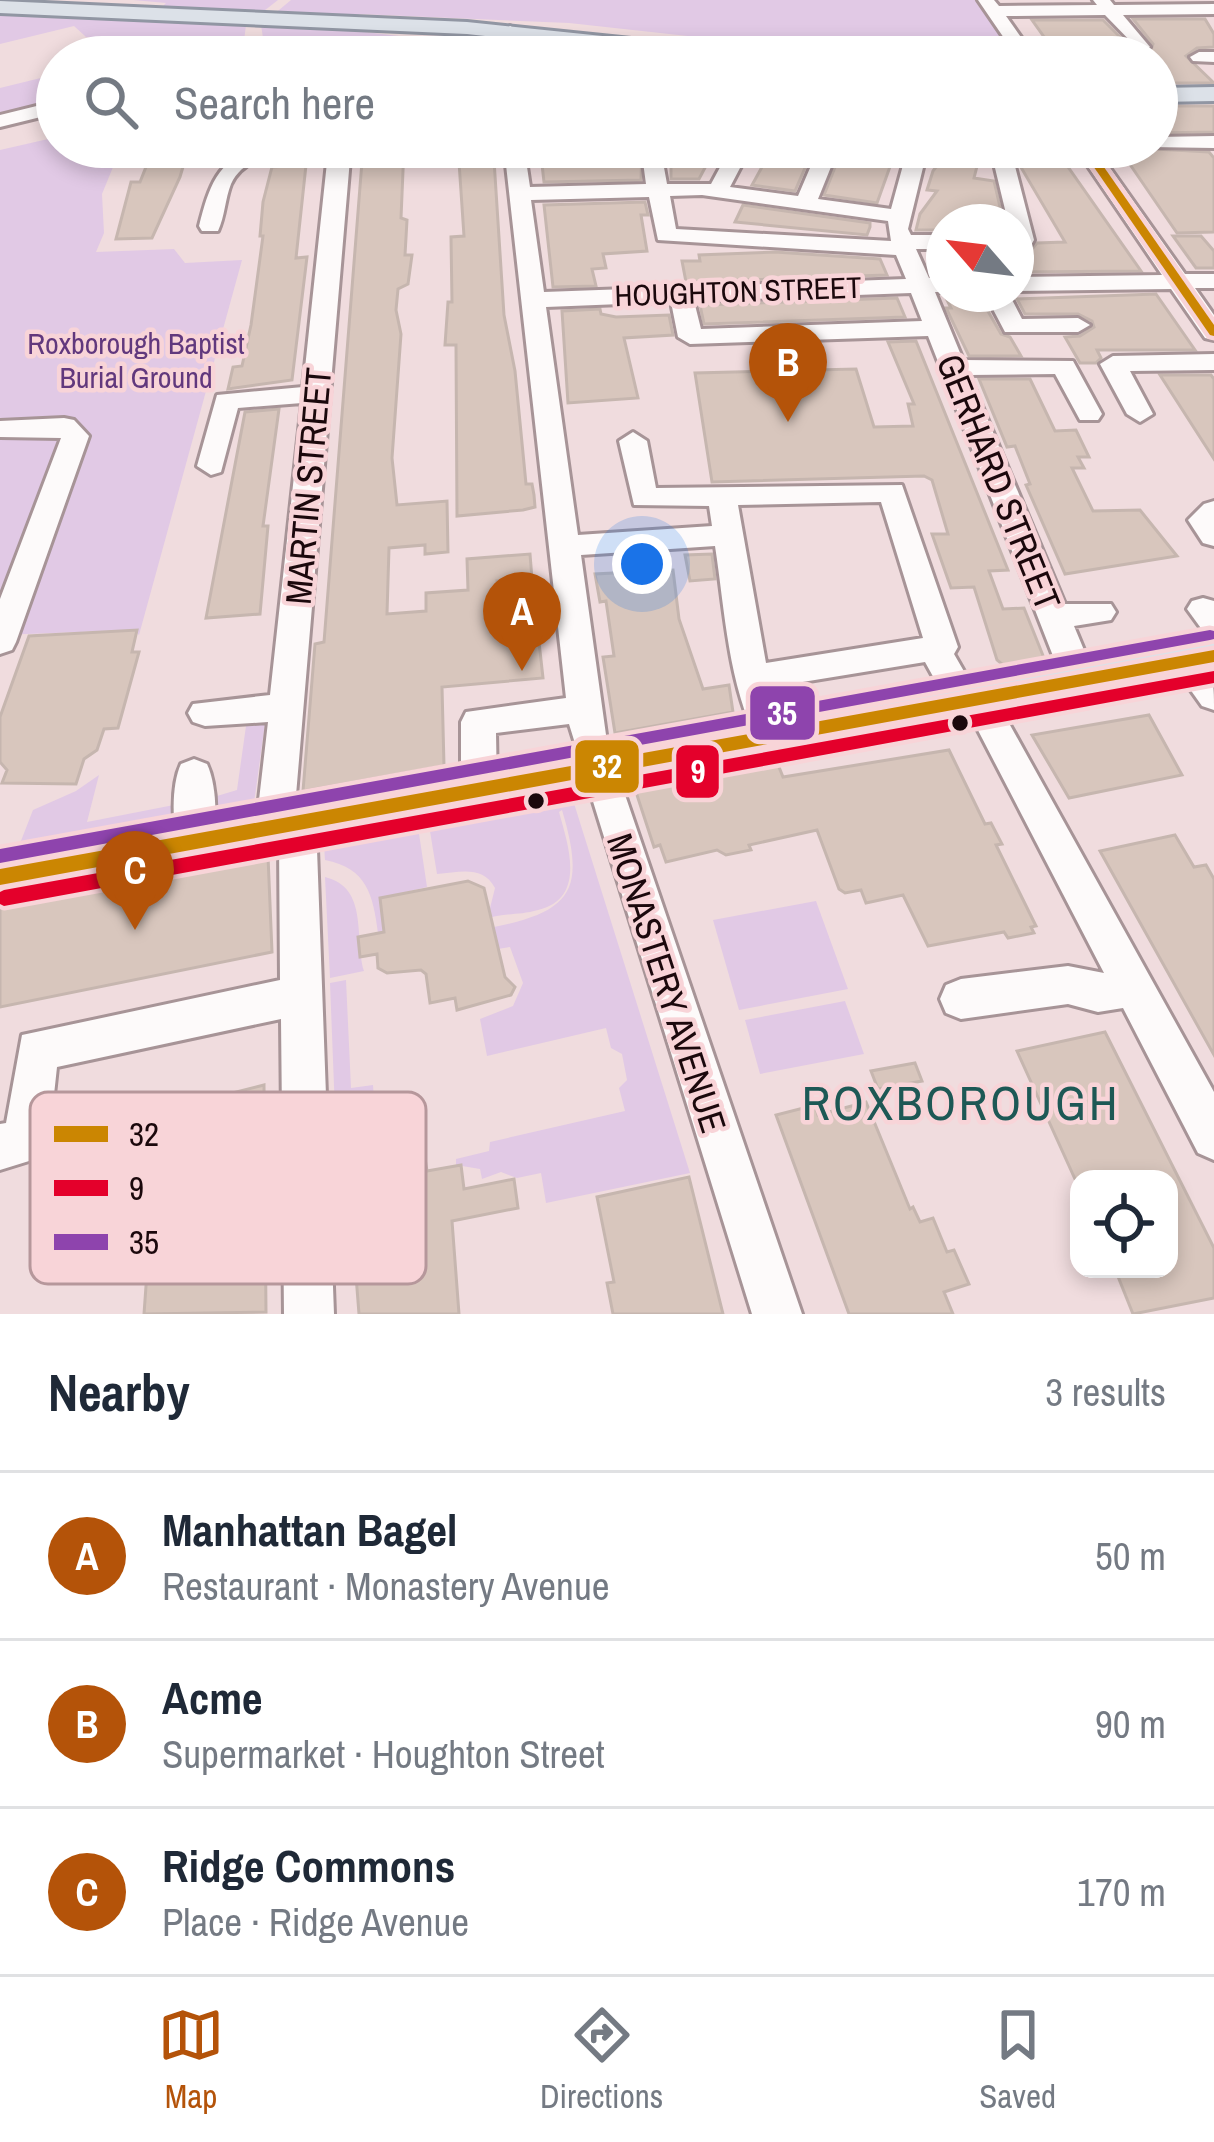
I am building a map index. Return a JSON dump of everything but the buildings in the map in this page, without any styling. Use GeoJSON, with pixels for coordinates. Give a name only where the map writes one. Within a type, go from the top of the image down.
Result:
{"type":"FeatureCollection","features":[{"type":"Feature","properties":{"kind":"main road"},"geometry":{"type":"LineString","coordinates":[[18,0],[554,36]]}},
{"type":"Feature","properties":{"kind":"main road"},"geometry":{"type":"LineString","coordinates":[[0,7],[143,9]]}},
{"type":"Feature","properties":{"kind":"main road"},"geometry":{"type":"LineString","coordinates":[[1178,95],[1214,94]]}},
{"type":"Feature","properties":{"kind":"main road"},"geometry":{"type":"LineString","coordinates":[[0,878],[1200,659]]}},
{"type":"Feature","properties":{"kind":"street"},"geometry":{"type":"LineString","coordinates":[[1105,5],[1132,36]]}},
{"type":"Feature","properties":{"kind":"street"},"geometry":{"type":"LineString","coordinates":[[990,6],[1214,9]]}},
{"type":"Feature","properties":{"kind":"street"},"geometry":{"type":"LineString","coordinates":[[990,6],[1011,36]]}},
{"type":"Feature","properties":{"kind":"street"},"geometry":{"type":"LineString","coordinates":[[507,36],[510,31]]}},
{"type":"Feature","properties":{"kind":"street"},"geometry":{"type":"LineString","coordinates":[[0,121],[36,112]]}},
{"type":"Feature","properties":{"kind":"street"},"geometry":{"type":"LineString","coordinates":[[1178,143],[1214,142]]}},
{"type":"Feature","properties":{"kind":"street"},"geometry":{"type":"LineString","coordinates":[[210,226],[223,177],[232,168]]}},
{"type":"Feature","properties":{"kind":"street","name":"MARTIN STREET"},"geometry":{"type":"LineString","coordinates":[[304,1092],[302,995],[286,824],[286,707],[338,168]]}},
{"type":"Feature","properties":{"kind":"street","name":"MONASTERY AVENUE"},"geometry":{"type":"LineString","coordinates":[[516,168],[595,766],[777,1314]]}},
{"type":"Feature","properties":{"kind":"street"},"geometry":{"type":"LineString","coordinates":[[655,168],[666,235],[926,239]]}},
{"type":"Feature","properties":{"kind":"street"},"geometry":{"type":"LineString","coordinates":[[718,190],[730,168]]}},
{"type":"Feature","properties":{"kind":"street"},"geometry":{"type":"LineString","coordinates":[[806,203],[820,168]]}},
{"type":"Feature","properties":{"kind":"street"},"geometry":{"type":"LineString","coordinates":[[901,236],[914,168]]}},
{"type":"Feature","properties":{"kind":"street"},"geometry":{"type":"LineString","coordinates":[[1005,168],[1014,204]]}},
{"type":"Feature","properties":{"kind":"street"},"geometry":{"type":"LineString","coordinates":[[1099,168],[1214,333]]}},
{"type":"Feature","properties":{"kind":"street"},"geometry":{"type":"LineString","coordinates":[[519,194],[659,187],[718,190],[806,203],[901,236]]}},
{"type":"Feature","properties":{"kind":"street","name":"GERHARD STREET"},"geometry":{"type":"LineString","coordinates":[[901,236],[926,278]]}},
{"type":"Feature","properties":{"kind":"street"},"geometry":{"type":"LineString","coordinates":[[1034,284],[1214,280]]}},
{"type":"Feature","properties":{"kind":"street","name":"HOUGHTON STREET"},"geometry":{"type":"LineString","coordinates":[[532,300],[926,286]]}},
{"type":"Feature","properties":{"kind":"street"},"geometry":{"type":"LineString","coordinates":[[681,294],[689,337],[936,328]]}},
{"type":"Feature","properties":{"kind":"street","name":"GERHARD STREET"},"geometry":{"type":"LineString","coordinates":[[934,312],[936,328],[1079,680]]}},
{"type":"Feature","properties":{"kind":"street"},"geometry":{"type":"LineString","coordinates":[[1006,312],[1014,327],[1078,325]]}},
{"type":"Feature","properties":{"kind":"street"},"geometry":{"type":"LineString","coordinates":[[1140,414],[1113,364],[1214,362]]}},
{"type":"Feature","properties":{"kind":"street"},"geometry":{"type":"LineString","coordinates":[[952,368],[1064,366],[1089,414]]}},
{"type":"Feature","properties":{"kind":"street"},"geometry":{"type":"LineString","coordinates":[[211,466],[226,401],[316,394]]}},
{"type":"Feature","properties":{"kind":"street"},"geometry":{"type":"LineString","coordinates":[[0,430],[64,426],[75,436],[0,643]]}},
{"type":"Feature","properties":{"kind":"street"},"geometry":{"type":"LineString","coordinates":[[633,441],[644,498],[892,492],[942,646],[936,651],[752,678]]}},
{"type":"Feature","properties":{"kind":"street"},"geometry":{"type":"LineString","coordinates":[[722,496],[752,678],[771,734]]}},
{"type":"Feature","properties":{"kind":"street"},"geometry":{"type":"LineString","coordinates":[[1214,511],[1203,520],[1214,536]]}},
{"type":"Feature","properties":{"kind":"street"},"geometry":{"type":"LineString","coordinates":[[563,546],[728,535]]}},
{"type":"Feature","properties":{"kind":"street"},"geometry":{"type":"LineString","coordinates":[[1054,616],[1100,612]]}},
{"type":"Feature","properties":{"kind":"street"},"geometry":{"type":"LineString","coordinates":[[936,651],[971,699],[1214,1137]]}},
{"type":"Feature","properties":{"kind":"street"},"geometry":{"type":"LineString","coordinates":[[1200,659],[1214,697]]}},
{"type":"Feature","properties":{"kind":"street"},"geometry":{"type":"LineString","coordinates":[[206,712],[286,707]]}},
{"type":"Feature","properties":{"kind":"street"},"geometry":{"type":"LineString","coordinates":[[479,788],[478,722],[584,709]]}},
{"type":"Feature","properties":{"kind":"street"},"geometry":{"type":"LineString","coordinates":[[194,774],[195,841]]}},
{"type":"Feature","properties":{"kind":"street"},"geometry":{"type":"LineString","coordinates":[[961,999],[1068,985],[1099,993],[1133,987]]}},
{"type":"Feature","properties":{"kind":"street"},"geometry":{"type":"LineString","coordinates":[[32,1092],[37,1049],[302,995]]}},
{"type":"Feature","properties":{"kind":"street"},"geometry":{"type":"LineString","coordinates":[[0,1147],[26,1141],[30,1108]]}},
{"type":"Feature","properties":{"kind":"street","name":"MARTIN STREET"},"geometry":{"type":"LineString","coordinates":[[307,1284],[308,1314]]}},
{"type":"Feature","properties":{"kind":"green space"},"geometry":{"type":"Polygon","coordinates":[[[133,0],[278,0],[246,25],[245,36],[85,36],[74,26],[0,44],[0,11],[151,18],[166,3],[133,0]]]}},
{"type":"Feature","properties":{"kind":"green space"},"geometry":{"type":"Polygon","coordinates":[[[291,0],[978,0],[1003,36],[688,36],[569,23],[359,14],[349,30],[399,36],[263,36],[261,25],[291,0]]]}},
{"type":"Feature","properties":{"kind":"green space"},"geometry":{"type":"Polygon","coordinates":[[[36,79],[36,105],[0,116],[0,88],[36,79]]]}},
{"type":"Feature","properties":{"kind":"green space","name":"Roxborough Baptist Burial Ground"},"geometry":{"type":"Polygon","coordinates":[[[36,142],[36,168],[113,168],[102,194],[104,233],[96,252],[174,249],[185,263],[242,260],[139,635],[134,630],[0,635],[0,150],[36,142]]]}},
{"type":"Feature","properties":{"kind":"green space"},"geometry":{"type":"Polygon","coordinates":[[[266,716],[254,803],[206,812],[207,799],[237,790],[247,719],[266,716]]]}},
{"type":"Feature","properties":{"kind":"green space"},"geometry":{"type":"Polygon","coordinates":[[[99,775],[87,822],[184,803],[185,816],[19,846],[33,810],[99,775]]]}},
{"type":"Feature","properties":{"kind":"green space"},"geometry":{"type":"Polygon","coordinates":[[[572,797],[690,1173],[546,1203],[541,1173],[517,1178],[501,1172],[482,1179],[480,1169],[456,1165],[456,1159],[489,1151],[490,1142],[625,1111],[619,1088],[627,1080],[622,1054],[611,1048],[606,1028],[487,1056],[480,1019],[513,1006],[523,983],[510,947],[498,949],[494,927],[541,913],[566,892],[572,860],[562,810],[570,869],[563,894],[538,910],[492,917],[495,888],[484,876],[437,874],[429,825],[572,797]]]}},
{"type":"Feature","properties":{"kind":"green space"},"geometry":{"type":"Polygon","coordinates":[[[418,827],[427,887],[380,898],[384,931],[378,933],[365,885],[350,869],[325,860],[324,845],[418,827]]]}},
{"type":"Feature","properties":{"kind":"green space"},"geometry":{"type":"Polygon","coordinates":[[[325,877],[339,883],[354,903],[364,971],[330,978],[325,877]]]}},
{"type":"Feature","properties":{"kind":"green space"},"geometry":{"type":"Polygon","coordinates":[[[816,901],[848,989],[739,1010],[713,920],[816,901]]]}},
{"type":"Feature","properties":{"kind":"green space"},"geometry":{"type":"Polygon","coordinates":[[[346,980],[351,1088],[373,1085],[373,1092],[334,1092],[330,983],[346,980]]]}},
{"type":"Feature","properties":{"kind":"green space"},"geometry":{"type":"Polygon","coordinates":[[[845,1001],[864,1054],[760,1074],[745,1020],[845,1001]]]}},
{"type":"Feature","properties":{"kind":"transit line","name":"32"},"geometry":{"type":"LineString","coordinates":[[1100,168],[1214,333]]}},
{"type":"Feature","properties":{"kind":"transit line","name":"35"},"geometry":{"type":"LineString","coordinates":[[0,856],[1210,635]]}},
{"type":"Feature","properties":{"kind":"transit line","name":"32"},"geometry":{"type":"LineString","coordinates":[[0,877],[1214,656]]}},
{"type":"Feature","properties":{"kind":"transit line","name":"9"},"geometry":{"type":"LineString","coordinates":[[4,898],[1214,677]]}},
{"type":"Feature","properties":{"kind":"place","name":"Acme"},"geometry":{"type":"Point","coordinates":[788,422]}},
{"type":"Feature","properties":{"kind":"place","name":"Manhattan Bagel"},"geometry":{"type":"Point","coordinates":[522,671]}},
{"type":"Feature","properties":{"kind":"place","name":"Ridge Commons"},"geometry":{"type":"Point","coordinates":[135,930]}},
{"type":"Feature","properties":{"kind":"district","name":"ROXBOROUGH"},"geometry":{"type":"Point","coordinates":[961,1103]}}]}
